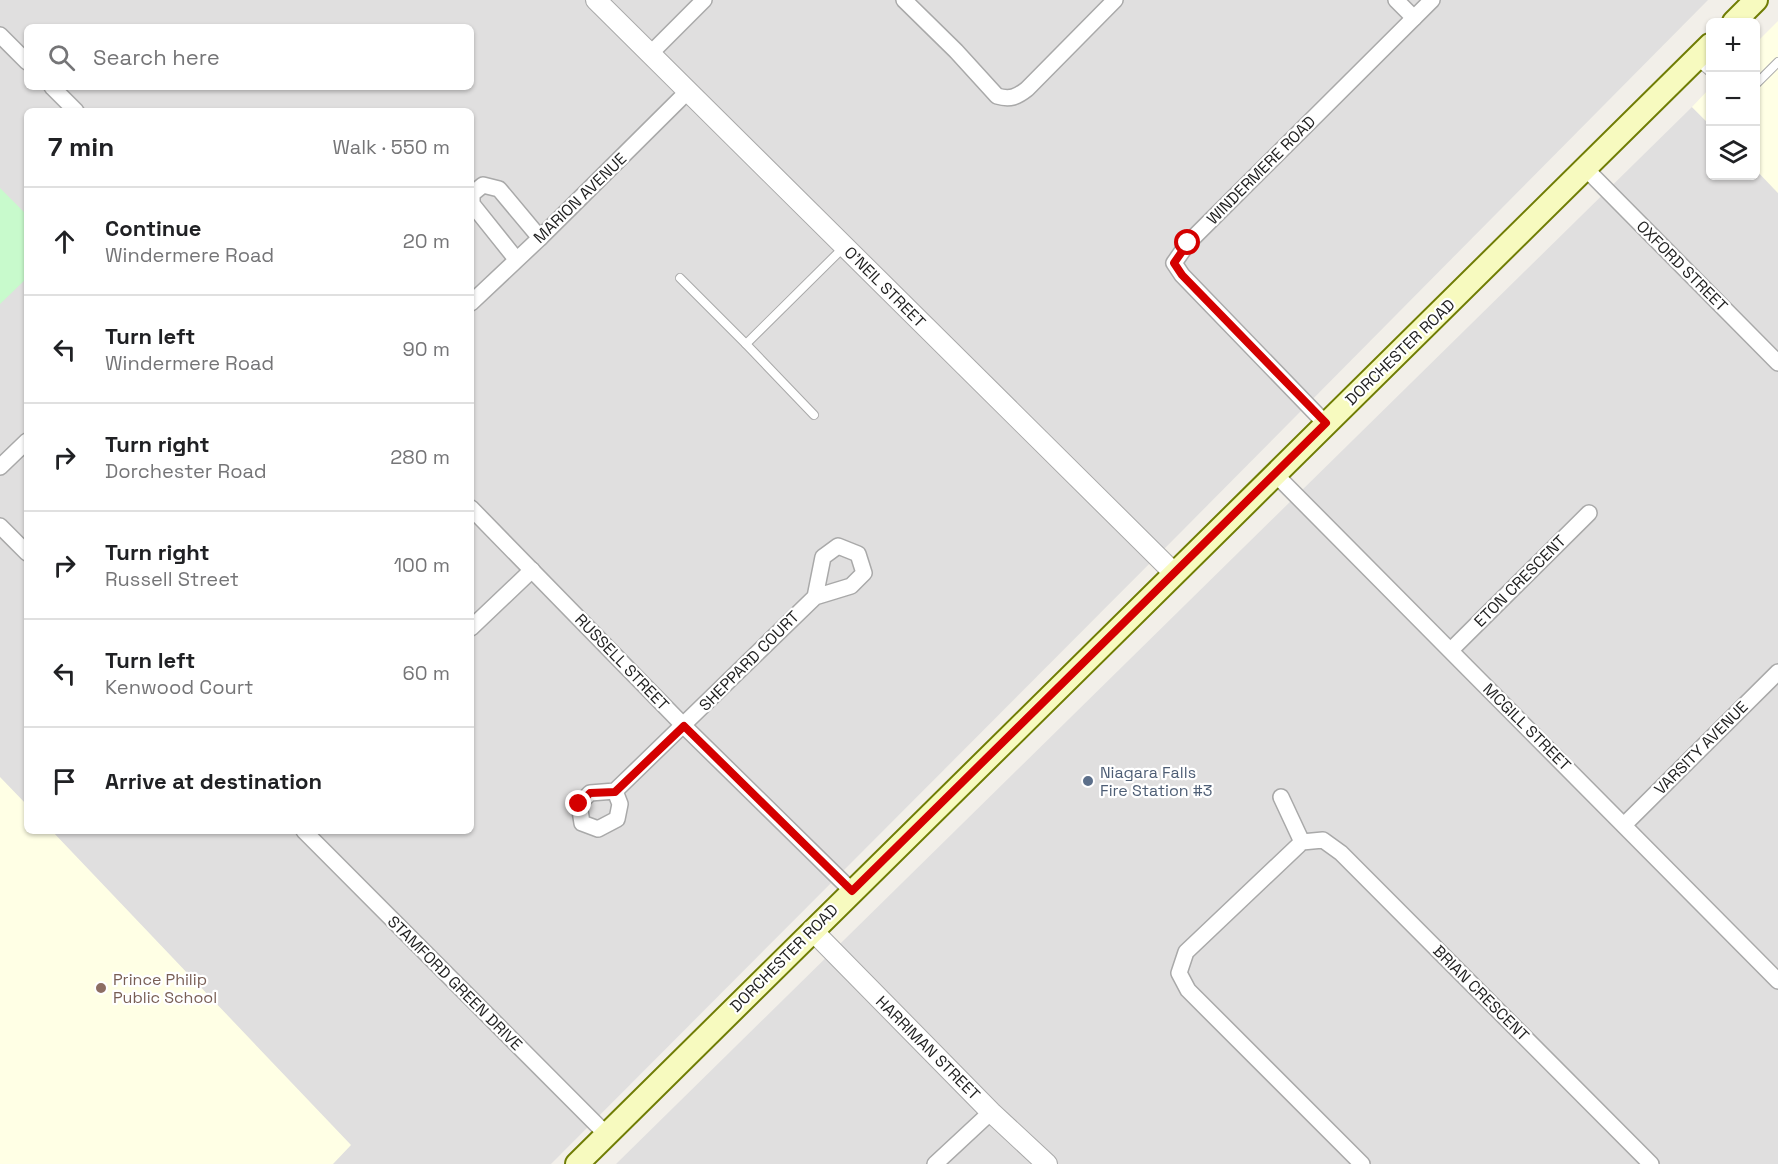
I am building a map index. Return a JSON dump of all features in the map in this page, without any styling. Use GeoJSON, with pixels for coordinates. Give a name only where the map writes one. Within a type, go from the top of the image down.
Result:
{"type":"FeatureCollection","features":[{"type":"Feature","properties":{"kind":"main road"},"geometry":{"type":"LineString","coordinates":[[1738,18],[1756,0]]}},
{"type":"Feature","properties":{"kind":"main road","name":"DORCHESTER ROAD"},"geometry":{"type":"LineString","coordinates":[[577,1164],[1326,423],[1586,169],[1705,59]]}},
{"type":"Feature","properties":{"kind":"street","name":"O'NEIL STREET"},"geometry":{"type":"LineString","coordinates":[[596,0],[1174,573]]}},
{"type":"Feature","properties":{"kind":"street"},"geometry":{"type":"LineString","coordinates":[[650,54],[704,0]]}},
{"type":"Feature","properties":{"kind":"street"},"geometry":{"type":"LineString","coordinates":[[904,0],[956,51],[997,96],[1006,99],[1018,96],[1026,89],[1115,0]]}},
{"type":"Feature","properties":{"kind":"street"},"geometry":{"type":"LineString","coordinates":[[1396,0],[1414,18]]}},
{"type":"Feature","properties":{"kind":"street","name":"WINDERMERE ROAD"},"geometry":{"type":"LineString","coordinates":[[1326,423],[1182,275],[1174,263],[1188,243],[1432,0]]}},
{"type":"Feature","properties":{"kind":"street"},"geometry":{"type":"LineString","coordinates":[[0,35],[24,59]]}},
{"type":"Feature","properties":{"kind":"street"},"geometry":{"type":"LineString","coordinates":[[55,90],[73,108]]}},
{"type":"Feature","properties":{"kind":"street","name":"MARION AVENUE"},"geometry":{"type":"LineString","coordinates":[[474,300],[688,91]]}},
{"type":"Feature","properties":{"kind":"street","name":"OXFORD STREET"},"geometry":{"type":"LineString","coordinates":[[1586,169],[1778,363]]}},
{"type":"Feature","properties":{"kind":"street"},"geometry":{"type":"LineString","coordinates":[[474,192],[483,185],[500,189],[540,238]]}},
{"type":"Feature","properties":{"kind":"street"},"geometry":{"type":"LineString","coordinates":[[474,206],[516,259]]}},
{"type":"Feature","properties":{"kind":"street"},"geometry":{"type":"LineString","coordinates":[[0,467],[24,444]]}},
{"type":"Feature","properties":{"kind":"street","name":"MCGILL STREET"},"geometry":{"type":"LineString","coordinates":[[1275,474],[1778,981]]}},
{"type":"Feature","properties":{"kind":"street","name":"RUSSELL STREET"},"geometry":{"type":"LineString","coordinates":[[474,511],[684,726],[852,891]]}},
{"type":"Feature","properties":{"kind":"street","name":"ETON CRESCENT"},"geometry":{"type":"LineString","coordinates":[[1451,650],[1589,513]]}},
{"type":"Feature","properties":{"kind":"street"},"geometry":{"type":"LineString","coordinates":[[0,526],[24,550]]}},
{"type":"Feature","properties":{"kind":"street"},"geometry":{"type":"LineString","coordinates":[[474,625],[532,570]]}},
{"type":"Feature","properties":{"kind":"street","name":"SHEPPARD COURT"},"geometry":{"type":"LineString","coordinates":[[615,792],[815,597]]}},
{"type":"Feature","properties":{"kind":"street","name":"VARSITY AVENUE"},"geometry":{"type":"LineString","coordinates":[[1624,825],[1778,672]]}},
{"type":"Feature","properties":{"kind":"street"},"geometry":{"type":"LineString","coordinates":[[1281,797],[1302,842],[1186,952],[1179,973],[1188,990],[1362,1164]]}},
{"type":"Feature","properties":{"kind":"street","name":"STAMFORD GREEN DRIVE"},"geometry":{"type":"LineString","coordinates":[[307,834],[606,1134]]}},
{"type":"Feature","properties":{"kind":"street","name":"BRIAN CRESCENT"},"geometry":{"type":"LineString","coordinates":[[1302,842],[1323,840],[1341,853],[1651,1164]]}},
{"type":"Feature","properties":{"kind":"street","name":"HARRIMAN STREET"},"geometry":{"type":"LineString","coordinates":[[812,930],[991,1112],[1047,1164]]}},
{"type":"Feature","properties":{"kind":"street"},"geometry":{"type":"LineString","coordinates":[[936,1164],[991,1112]]}},
{"type":"Feature","properties":{"kind":"lane"},"geometry":{"type":"LineString","coordinates":[[1760,79],[1778,62]]}},
{"type":"Feature","properties":{"kind":"lane"},"geometry":{"type":"LineString","coordinates":[[746,344],[844,247]]}},
{"type":"Feature","properties":{"kind":"lane"},"geometry":{"type":"LineString","coordinates":[[680,278],[814,415]]}},
{"type":"Feature","properties":{"kind":"shaded area"},"geometry":{"type":"Polygon","coordinates":[[[0,0],[1708,0],[1183,530],[551,1164],[0,1164],[0,0]]]}},
{"type":"Feature","properties":{"kind":"shaded area"},"geometry":{"type":"Polygon","coordinates":[[[1778,21],[1778,193],[1760,174],[1760,39],[1778,21]]]}},
{"type":"Feature","properties":{"kind":"shaded area"},"geometry":{"type":"Polygon","coordinates":[[[1706,92],[1706,121],[1692,107],[1706,92]]]}},
{"type":"Feature","properties":{"kind":"shaded area"},"geometry":{"type":"Polygon","coordinates":[[[1692,107],[1706,121],[1706,180],[1760,180],[1760,174],[1778,193],[1778,1164],[616,1164],[1692,107]]]}},
{"type":"Feature","properties":{"kind":"shaded area","name":"Prince Philip Public School"},"geometry":{"type":"Polygon","coordinates":[[[0,777],[24,802],[24,834],[55,834],[351,1145],[333,1164],[0,1164],[0,777]]]}},
{"type":"Feature","properties":{"kind":"green space"},"geometry":{"type":"Polygon","coordinates":[[[0,188],[24,212],[24,281],[0,304],[0,188]]]}},
{"type":"Feature","properties":{"kind":"place","name":"Niagara Falls Fire Station #3"},"geometry":{"type":"Point","coordinates":[1088,781]}},
{"type":"Feature","properties":{"kind":"place","name":"Prince Philip Public School"},"geometry":{"type":"Point","coordinates":[101,988]}},
{"type":"Feature","properties":{"kind":"route"},"geometry":{"type":"LineString","coordinates":[[579,804],[590,793],[615,792],[684,726],[852,891],[1326,423],[1312,406],[1182,275],[1174,263],[1188,243]]}}]}
